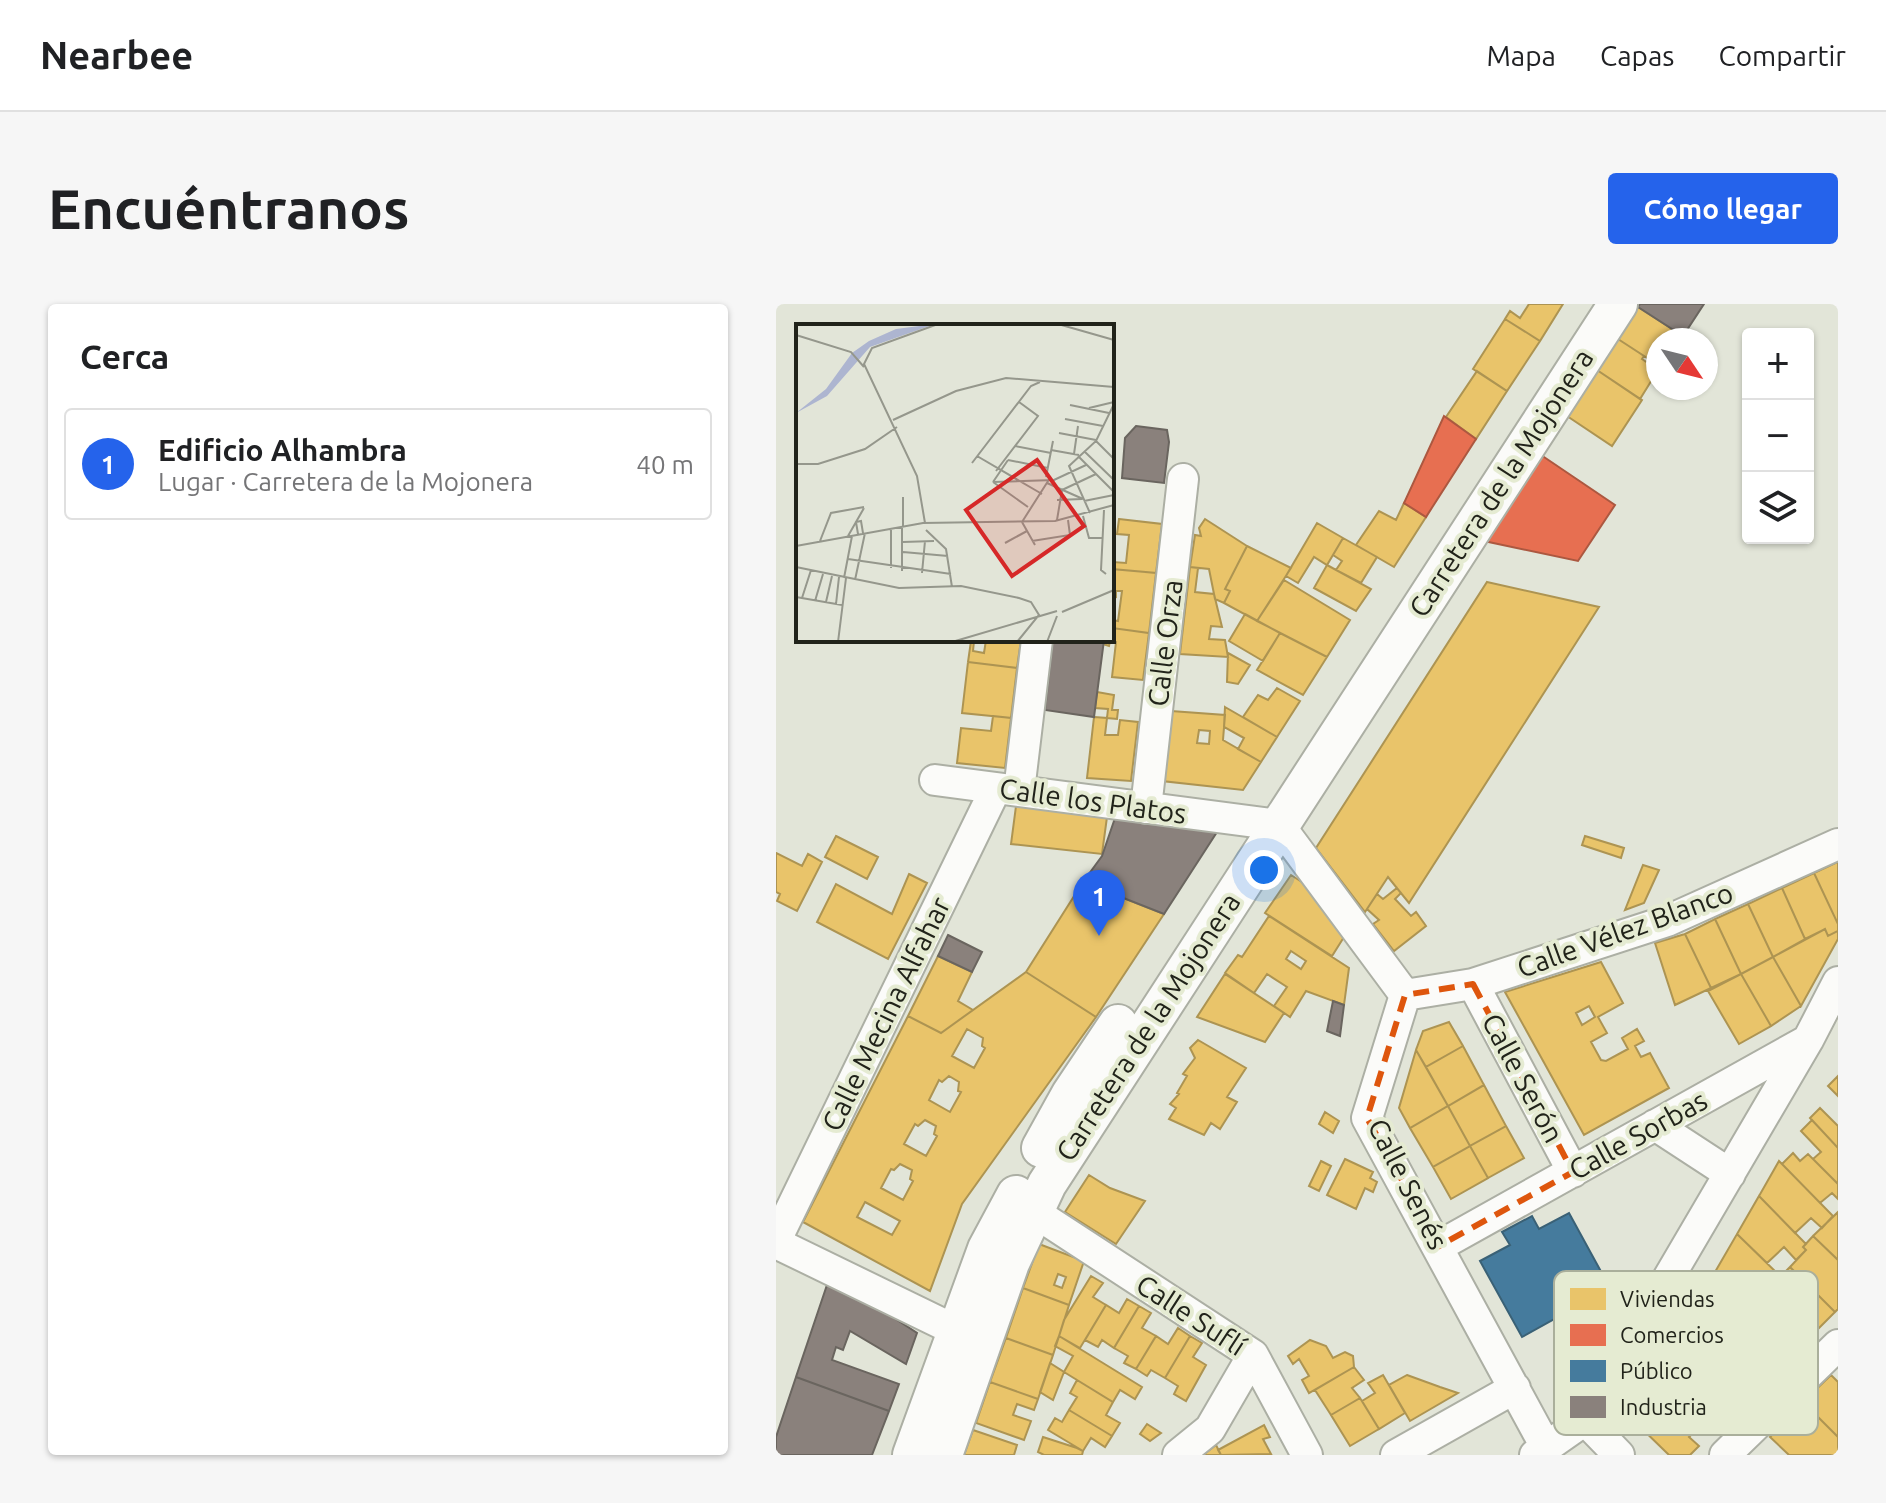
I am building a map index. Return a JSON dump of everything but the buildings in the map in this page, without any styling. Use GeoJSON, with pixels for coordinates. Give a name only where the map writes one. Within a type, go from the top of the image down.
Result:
{"type":"FeatureCollection","features":[{"type":"Feature","properties":{"kind":"street","name":"Carretera de la Mojonera"},"geometry":{"type":"LineString","coordinates":[[943,1455],[1010,1263],[1047,1184],[1265,824],[1587,304]]}},
{"type":"Feature","properties":{"kind":"street","name":"Carretera de la Mojonera"},"geometry":{"type":"LineString","coordinates":[[912,1455],[987,1249],[1071,1094],[1265,824],[1618,304]]}},
{"type":"Feature","properties":{"kind":"street","name":"Calle Orza"},"geometry":{"type":"LineString","coordinates":[[1146,808],[1183,479]]}},
{"type":"Feature","properties":{"kind":"street","name":"Calle Mecina Alfahar"},"geometry":{"type":"LineString","coordinates":[[776,1242],[1008,789],[1037,642]]}},
{"type":"Feature","properties":{"kind":"street","name":"Calle los Platos"},"geometry":{"type":"LineString","coordinates":[[935,780],[1265,824]]}},
{"type":"Feature","properties":{"kind":"street"},"geometry":{"type":"LineString","coordinates":[[1265,824],[1405,995]]}},
{"type":"Feature","properties":{"kind":"street","name":"Calle Vélez Blanco"},"geometry":{"type":"LineString","coordinates":[[1405,995],[1473,984],[1667,921],[1838,844]]}},
{"type":"Feature","properties":{"kind":"street"},"geometry":{"type":"LineString","coordinates":[[1673,1271],[1808,1040],[1838,982]]}},
{"type":"Feature","properties":{"kind":"street","name":"Calle Serón"},"geometry":{"type":"LineString","coordinates":[[1473,984],[1573,1172]]}},
{"type":"Feature","properties":{"kind":"street","name":"Calle Senés"},"geometry":{"type":"LineString","coordinates":[[1405,995],[1367,1118],[1515,1388],[1541,1452]]}},
{"type":"Feature","properties":{"kind":"street","name":"Calle Sorbas"},"geometry":{"type":"LineString","coordinates":[[1439,1246],[1838,1025]]}},
{"type":"Feature","properties":{"kind":"street"},"geometry":{"type":"LineString","coordinates":[[1655,1125],[1730,1174]]}},
{"type":"Feature","properties":{"kind":"street","name":"Calle Suflí"},"geometry":{"type":"LineString","coordinates":[[1034,1212],[1253,1355],[1307,1455]]}},
{"type":"Feature","properties":{"kind":"street"},"geometry":{"type":"LineString","coordinates":[[776,1242],[957,1331]]}},
{"type":"Feature","properties":{"kind":"street"},"geometry":{"type":"LineString","coordinates":[[1818,1364],[1838,1345]]}},
{"type":"Feature","properties":{"kind":"street"},"geometry":{"type":"LineString","coordinates":[[1178,1455],[1210,1429],[1253,1355]]}},
{"type":"Feature","properties":{"kind":"street"},"geometry":{"type":"LineString","coordinates":[[1396,1455],[1515,1388]]}},
{"type":"Feature","properties":{"kind":"street"},"geometry":{"type":"LineString","coordinates":[[1541,1452],[1564,1435]]}},
{"type":"Feature","properties":{"kind":"street"},"geometry":{"type":"LineString","coordinates":[[1600,1435],[1619,1455]]}},
{"type":"Feature","properties":{"kind":"street"},"geometry":{"type":"LineString","coordinates":[[1725,1455],[1746,1435]]}},
{"type":"Feature","properties":{"kind":"highlighted area"},"geometry":{"type":"Polygon","coordinates":[[[1473,984],[1573,1172],[1439,1246],[1367,1118],[1405,995],[1473,984]]]}},
{"type":"Feature","properties":{"kind":"place","name":"Edificio Alhambra"},"geometry":{"type":"Point","coordinates":[1099,936]}}]}
